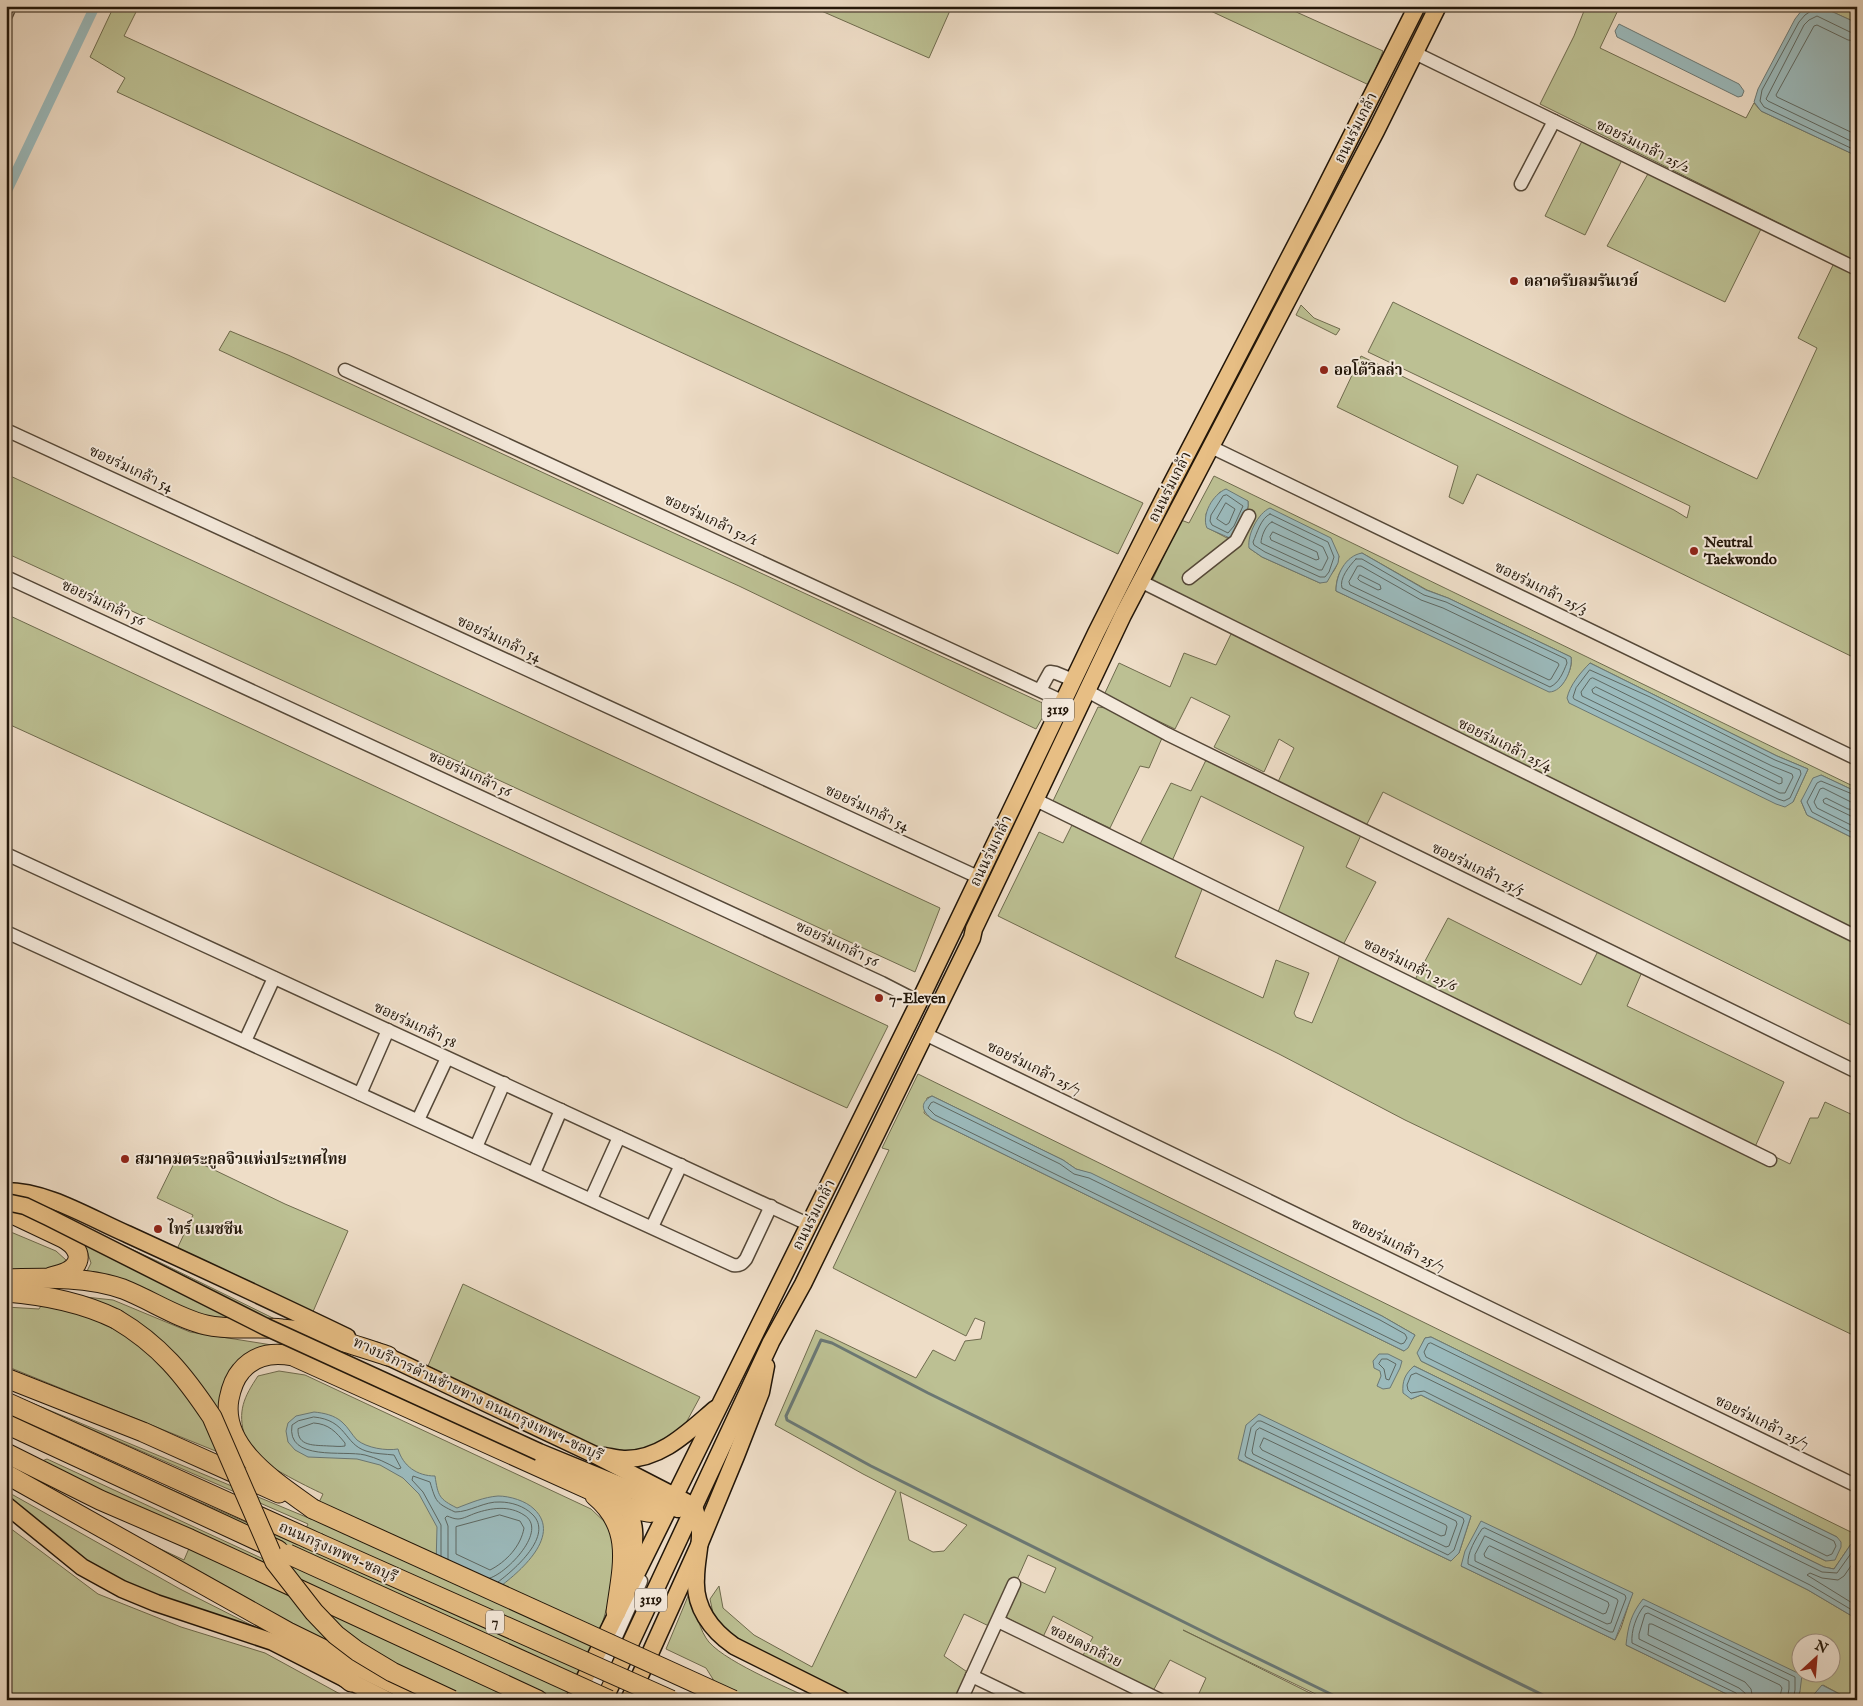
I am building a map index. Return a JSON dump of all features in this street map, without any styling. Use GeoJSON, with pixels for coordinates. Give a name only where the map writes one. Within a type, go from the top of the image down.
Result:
{"type":"FeatureCollection","features":[{"type":"Feature","properties":{"kind":"highway"},"geometry":{"type":"LineString","coordinates":[[6,1211],[63,1238],[72,1243],[77,1249],[77,1260],[69,1271],[47,1278]]}},
{"type":"Feature","properties":{"kind":"highway"},"geometry":{"type":"LineString","coordinates":[[6,1279],[47,1278],[91,1281],[112,1286],[144,1298],[176,1314],[206,1325],[298,1331],[341,1341],[388,1356]]}},
{"type":"Feature","properties":{"kind":"highway"},"geometry":{"type":"LineString","coordinates":[[6,1292],[87,1306],[116,1319],[138,1332],[161,1351],[181,1373],[212,1417],[275,1562],[314,1612],[336,1635],[357,1651],[392,1672],[452,1700]]}},
{"type":"Feature","properties":{"kind":"highway"},"geometry":{"type":"LineString","coordinates":[[313,1508],[270,1478],[238,1443],[231,1427],[227,1408],[231,1388],[239,1372],[251,1361],[266,1355],[279,1353],[293,1356],[628,1507],[650,1513],[660,1512],[673,1500]]}},
{"type":"Feature","properties":{"kind":"highway"},"geometry":{"type":"LineString","coordinates":[[6,1378],[143,1432],[733,1700]]}},
{"type":"Feature","properties":{"kind":"highway","name":"ถนนกรุงเทพฯ-ชลบุรี"},"geometry":{"type":"LineString","coordinates":[[6,1402],[671,1700]]}},
{"type":"Feature","properties":{"kind":"highway","name":"ถนนกรุงเทพฯ-ชลบุรี"},"geometry":{"type":"LineString","coordinates":[[6,1424],[288,1554],[610,1692]]}},
{"type":"Feature","properties":{"kind":"highway"},"geometry":{"type":"LineString","coordinates":[[6,1453],[100,1500],[190,1539],[538,1700]]}},
{"type":"Feature","properties":{"kind":"highway"},"geometry":{"type":"LineString","coordinates":[[6,1474],[288,1632],[427,1700]]}},
{"type":"Feature","properties":{"kind":"highway"},"geometry":{"type":"LineString","coordinates":[[588,1490],[606,1505],[621,1532],[623,1557],[616,1612]]}},
{"type":"Feature","properties":{"kind":"highway"},"geometry":{"type":"LineString","coordinates":[[288,1632],[351,1682]]}},
{"type":"Feature","properties":{"kind":"main road","name":"ถนนร่มเกล้า"},"geometry":{"type":"LineString","coordinates":[[574,1700],[920,1002],[1062,701],[1165,496],[1312,215],[1417,6]]}},
{"type":"Feature","properties":{"kind":"main road","name":"ถนนร่มเกล้า"},"geometry":{"type":"LineString","coordinates":[[604,1700],[610,1692],[771,1342],[803,1284],[972,938],[974,929],[1140,581],[1212,447],[1376,131],[1438,6]]}},
{"type":"Feature","properties":{"kind":"main road","name":"ทางบริการด้านซ้ายทาง ถนนกรุงเทพฯ-ชลบุรี"},"geometry":{"type":"LineString","coordinates":[[11,1189],[50,1200],[388,1356],[593,1454],[692,1511]]}},
{"type":"Feature","properties":{"kind":"main road","name":"ทางบริการด้านซ้ายทาง ถนนกรุงเทพฯ-ชลบุรี"},"geometry":{"type":"LineString","coordinates":[[6,1202],[25,1206],[266,1327],[539,1452],[582,1469],[673,1500]]}},
{"type":"Feature","properties":{"kind":"main road"},"geometry":{"type":"LineString","coordinates":[[629,1700],[700,1543],[736,1456],[761,1392],[771,1342]]}},
{"type":"Feature","properties":{"kind":"main road"},"geometry":{"type":"LineString","coordinates":[[593,1454],[624,1459],[657,1453],[685,1434],[720,1405]]}},
{"type":"Feature","properties":{"kind":"main road"},"geometry":{"type":"LineString","coordinates":[[701,1608],[703,1570],[727,1496],[736,1456]]}},
{"type":"Feature","properties":{"kind":"main road"},"geometry":{"type":"LineString","coordinates":[[582,1469],[614,1492],[628,1507],[635,1543],[628,1589]]}},
{"type":"Feature","properties":{"kind":"main road"},"geometry":{"type":"LineString","coordinates":[[6,1505],[82,1567],[115,1586],[156,1603],[273,1642],[387,1700]]}},
{"type":"Feature","properties":{"kind":"main road"},"geometry":{"type":"LineString","coordinates":[[692,1511],[700,1526],[696,1589],[701,1608],[710,1624],[734,1646],[842,1700]]}},
{"type":"Feature","properties":{"kind":"street"},"geometry":{"type":"LineString","coordinates":[[6,15],[10,6]]}},
{"type":"Feature","properties":{"kind":"street","name":"ซอยร่มเกล้า 25/2"},"geometry":{"type":"LineString","coordinates":[[1415,53],[1857,269]]}},
{"type":"Feature","properties":{"kind":"street"},"geometry":{"type":"LineString","coordinates":[[1522,184],[1554,121]]}},
{"type":"Feature","properties":{"kind":"street","name":"ซอยร่มเกล้า 52/1"},"geometry":{"type":"LineString","coordinates":[[345,370],[1062,701]]}},
{"type":"Feature","properties":{"kind":"street","name":"ซอยร่มเกล้า 54"},"geometry":{"type":"LineString","coordinates":[[6,430],[978,877]]}},
{"type":"Feature","properties":{"kind":"street","name":"ซอยร่มเกล้า 25/3"},"geometry":{"type":"LineString","coordinates":[[1212,447],[1857,759]]}},
{"type":"Feature","properties":{"kind":"street"},"geometry":{"type":"LineString","coordinates":[[1189,578],[1236,541],[1249,516]]}},
{"type":"Feature","properties":{"kind":"street","name":"ซอยร่มเกล้า 56"},"geometry":{"type":"LineString","coordinates":[[6,577],[920,1002]]}},
{"type":"Feature","properties":{"kind":"street","name":"ซอยร่มเกล้า 25/4"},"geometry":{"type":"LineString","coordinates":[[1140,581],[1857,936]]}},
{"type":"Feature","properties":{"kind":"street"},"geometry":{"type":"LineString","coordinates":[[1040,690],[1050,672],[1073,680]]}},
{"type":"Feature","properties":{"kind":"street","name":"ซอยร่มเกล้า 25/5"},"geometry":{"type":"LineString","coordinates":[[1087,691],[1167,734],[1857,1072]]}},
{"type":"Feature","properties":{"kind":"street","name":"ซอยร่มเกล้า 25/6"},"geometry":{"type":"LineString","coordinates":[[1036,800],[1770,1160]]}},
{"type":"Feature","properties":{"kind":"street","name":"ซอยร่มเกล้า 58"},"geometry":{"type":"LineString","coordinates":[[6,854],[810,1225]]}},
{"type":"Feature","properties":{"kind":"street"},"geometry":{"type":"LineString","coordinates":[[6,932],[738,1266],[746,1259],[771,1206]]}},
{"type":"Feature","properties":{"kind":"street"},"geometry":{"type":"LineString","coordinates":[[246,1042],[274,978]]}},
{"type":"Feature","properties":{"kind":"street"},"geometry":{"type":"LineString","coordinates":[[360,1094],[388,1030]]}},
{"type":"Feature","properties":{"kind":"street","name":"ซอยร่มเกล้า 25/7"},"geometry":{"type":"LineString","coordinates":[[925,1034],[1857,1486]]}},
{"type":"Feature","properties":{"kind":"street"},"geometry":{"type":"LineString","coordinates":[[418,1120],[447,1058]]}},
{"type":"Feature","properties":{"kind":"street"},"geometry":{"type":"LineString","coordinates":[[476,1146],[504,1084]]}},
{"type":"Feature","properties":{"kind":"street"},"geometry":{"type":"LineString","coordinates":[[534,1173],[561,1110]]}},
{"type":"Feature","properties":{"kind":"street"},"geometry":{"type":"LineString","coordinates":[[591,1199],[619,1137]]}},
{"type":"Feature","properties":{"kind":"street"},"geometry":{"type":"LineString","coordinates":[[652,1227],[681,1165]]}},
{"type":"Feature","properties":{"kind":"street"},"geometry":{"type":"LineString","coordinates":[[588,1700],[650,1561],[673,1500]]}},
{"type":"Feature","properties":{"kind":"street"},"geometry":{"type":"LineString","coordinates":[[961,1700],[1014,1584]]}},
{"type":"Feature","properties":{"kind":"street","name":"ซอยดงกล้วย"},"geometry":{"type":"LineString","coordinates":[[998,1621],[1160,1700]]}},
{"type":"Feature","properties":{"kind":"street"},"geometry":{"type":"LineString","coordinates":[[972,1676],[1022,1700]]}},
{"type":"Feature","properties":{"kind":"green space"},"geometry":{"type":"Polygon","coordinates":[[[114,6],[139,6],[124,36],[1143,503],[1118,554],[117,92],[125,78],[90,57],[114,6]]]}},
{"type":"Feature","properties":{"kind":"green space"},"geometry":{"type":"Polygon","coordinates":[[[810,6],[952,6],[929,58],[810,6]]]}},
{"type":"Feature","properties":{"kind":"green space"},"geometry":{"type":"Polygon","coordinates":[[[1200,6],[1283,6],[1383,51],[1369,85],[1200,6]]]}},
{"type":"Feature","properties":{"kind":"green space"},"geometry":{"type":"Polygon","coordinates":[[[1586,6],[1620,6],[1600,48],[1746,118],[1754,103],[1761,111],[1857,156],[1857,262],[1540,104],[1574,36],[1586,6]]]}},
{"type":"Feature","properties":{"kind":"green space"},"geometry":{"type":"Polygon","coordinates":[[[1819,6],[1851,6],[1857,9],[1857,23],[1819,6]]]}},
{"type":"Feature","properties":{"kind":"green space"},"geometry":{"type":"Polygon","coordinates":[[[1583,139],[1623,158],[1585,235],[1545,216],[1583,139]]]}},
{"type":"Feature","properties":{"kind":"green space"},"geometry":{"type":"Polygon","coordinates":[[[1649,172],[1762,227],[1725,302],[1607,246],[1649,172]]]}},
{"type":"Feature","properties":{"kind":"green space"},"geometry":{"type":"Polygon","coordinates":[[[1834,263],[1857,274],[1857,659],[1477,474],[1463,504],[1449,497],[1458,466],[1337,407],[1361,356],[1687,518],[1690,506],[1368,352],[1393,302],[1757,479],[1817,348],[1798,338],[1834,263]]]}},
{"type":"Feature","properties":{"kind":"green space"},"geometry":{"type":"Polygon","coordinates":[[[1301,305],[1314,318],[1340,329],[1336,335],[1296,315],[1301,305]]]}},
{"type":"Feature","properties":{"kind":"green space"},"geometry":{"type":"Polygon","coordinates":[[[230,331],[288,355],[1049,706],[1036,729],[739,586],[219,350],[230,331]]]}},
{"type":"Feature","properties":{"kind":"green space"},"geometry":{"type":"Polygon","coordinates":[[[6,474],[940,908],[915,972],[6,553],[6,474]]]}},
{"type":"Feature","properties":{"kind":"green space"},"geometry":{"type":"Polygon","coordinates":[[[1214,476],[1857,788],[1857,792],[1821,775],[1801,801],[1807,815],[1857,840],[1857,930],[1151,583],[1181,520],[1189,523],[1214,476]],[[1220,492],[1206,514],[1208,528],[1227,538],[1239,527],[1245,517],[1248,501],[1220,492]],[[1249,548],[1262,557],[1320,583],[1333,572],[1339,556],[1249,548]],[[1362,553],[1356,556],[1340,572],[1336,591],[1451,645],[1560,687],[1567,677],[1571,665],[1571,657],[1448,598],[1427,590],[1362,553]],[[1590,663],[1793,802],[1808,769],[1777,756],[1590,663]]]}},
{"type":"Feature","properties":{"kind":"green space"},"geometry":{"type":"Polygon","coordinates":[[[6,614],[888,1026],[847,1108],[6,723],[6,614]]]}},
{"type":"Feature","properties":{"kind":"green space"},"geometry":{"type":"Polygon","coordinates":[[[1232,632],[1857,942],[1857,1028],[1383,792],[1366,826],[1277,784],[1294,748],[1279,739],[1264,772],[1214,747],[1230,716],[1191,697],[1175,729],[1104,695],[1119,663],[1170,687],[1184,653],[1216,665],[1232,632]]]}},
{"type":"Feature","properties":{"kind":"green space"},"geometry":{"type":"Polygon","coordinates":[[[1098,707],[1106,708],[1162,738],[1149,768],[1140,766],[1110,828],[1053,801],[1098,707]]]}},
{"type":"Feature","properties":{"kind":"green space"},"geometry":{"type":"Polygon","coordinates":[[[1207,758],[1362,833],[1346,867],[1376,882],[1343,945],[1278,912],[1304,847],[1201,796],[1172,861],[1139,846],[1171,783],[1191,791],[1207,758]]]}},
{"type":"Feature","properties":{"kind":"green space"},"geometry":{"type":"Polygon","coordinates":[[[1072,825],[1203,887],[1175,957],[1263,998],[1276,960],[1309,973],[1294,1013],[1296,1017],[1312,1023],[1340,955],[1410,989],[1448,918],[1581,985],[1598,951],[1642,972],[1627,1006],[1784,1082],[1755,1147],[1790,1164],[1810,1118],[1818,1118],[1825,1102],[1857,1117],[1857,1337],[1405,1120],[1279,1054],[998,916],[1039,832],[1063,843],[1072,825]]]}},
{"type":"Feature","properties":{"kind":"green space"},"geometry":{"type":"Polygon","coordinates":[[[918,1074],[1857,1535],[1857,1547],[1851,1544],[1834,1569],[1824,1567],[1414,1366],[1411,1399],[1421,1395],[1808,1590],[1857,1619],[1857,1700],[1851,1700],[1823,1685],[1809,1700],[1797,1700],[1800,1691],[1626,1645],[1739,1700],[1328,1700],[1183,1630],[1324,1700],[1196,1700],[1206,1678],[1170,1660],[1153,1691],[1082,1657],[1093,1637],[1053,1616],[1043,1637],[1002,1615],[995,1629],[964,1614],[944,1656],[976,1678],[964,1700],[850,1700],[741,1645],[714,1618],[710,1599],[719,1586],[723,1608],[754,1635],[812,1667],[896,1491],[775,1425],[816,1330],[916,1378],[933,1350],[955,1361],[965,1341],[981,1339],[985,1322],[975,1318],[966,1336],[833,1268],[889,1150],[882,1148],[918,1074]],[[932,1096],[927,1098],[924,1113],[932,1119],[1404,1351],[1415,1335],[1382,1316],[1091,1174],[1076,1169],[1063,1160],[932,1096]],[[1431,1337],[1425,1338],[1418,1353],[1421,1361],[1826,1561],[1837,1537],[1431,1337]],[[1239,1460],[1451,1561],[1459,1553],[1471,1516],[1239,1460]],[[900,1492],[909,1540],[933,1552],[944,1551],[967,1525],[900,1492]],[[1028,1555],[1017,1580],[1045,1593],[1056,1568],[1028,1555]],[[1461,1566],[1615,1640],[1621,1628],[1632,1593],[1461,1566]]]}},
{"type":"Feature","properties":{"kind":"green space"},"geometry":{"type":"Polygon","coordinates":[[[179,1153],[285,1204],[348,1231],[312,1314],[177,1249],[193,1215],[157,1198],[179,1153]]]}},
{"type":"Feature","properties":{"kind":"green space"},"geometry":{"type":"Polygon","coordinates":[[[56,1214],[283,1323],[203,1319],[86,1273],[91,1263],[86,1248],[70,1234],[56,1214]]]}},
{"type":"Feature","properties":{"kind":"green space"},"geometry":{"type":"Polygon","coordinates":[[[6,1230],[56,1251],[66,1260],[66,1268],[6,1272],[6,1230]]]}},
{"type":"Feature","properties":{"kind":"green space"},"geometry":{"type":"Polygon","coordinates":[[[463,1284],[700,1397],[681,1432],[646,1450],[624,1453],[603,1451],[428,1366],[463,1284]]]}},
{"type":"Feature","properties":{"kind":"green space"},"geometry":{"type":"Polygon","coordinates":[[[49,1293],[113,1300],[190,1332],[272,1345],[288,1343],[325,1349],[275,1346],[242,1360],[218,1452],[6,1366],[6,1307],[39,1309],[49,1293]]]}},
{"type":"Feature","properties":{"kind":"green space"},"geometry":{"type":"Polygon","coordinates":[[[279,1371],[305,1375],[591,1509],[607,1524],[618,1546],[610,1597],[595,1648],[571,1700],[395,1700],[98,1573],[6,1498],[6,1491],[180,1589],[257,1628],[271,1617],[105,1523],[184,1560],[196,1532],[37,1463],[47,1459],[285,1569],[296,1549],[49,1436],[298,1545],[308,1524],[20,1398],[311,1519],[323,1494],[282,1473],[261,1460],[247,1447],[242,1419],[243,1405],[258,1376],[279,1371]]]}},
{"type":"Feature","properties":{"kind":"green space"},"geometry":{"type":"Polygon","coordinates":[[[6,1525],[98,1594],[181,1627],[265,1653],[351,1700],[6,1700],[6,1525]]]}},
{"type":"Feature","properties":{"kind":"green space"},"geometry":{"type":"Polygon","coordinates":[[[691,1589],[700,1627],[713,1646],[739,1664],[813,1700],[726,1700],[706,1668],[666,1649],[691,1589]]]}},
{"type":"Feature","properties":{"kind":"water"},"geometry":{"type":"Polygon","coordinates":[[[1813,6],[1822,7],[1857,23],[1857,156],[1761,111],[1754,102],[1758,89],[1795,19],[1802,10],[1813,6]]]}},
{"type":"Feature","properties":{"kind":"water"},"geometry":{"type":"Polygon","coordinates":[[[1619,24],[1739,84],[1744,91],[1742,96],[1738,97],[1617,37],[1615,31],[1619,24]]]}},
{"type":"Feature","properties":{"kind":"water"},"geometry":{"type":"Polygon","coordinates":[[[1226,489],[1248,501],[1245,516],[1232,539],[1207,528],[1206,523],[1209,506],[1217,495],[1226,489]]]}},
{"type":"Feature","properties":{"kind":"water"},"geometry":{"type":"Polygon","coordinates":[[[1270,508],[1331,538],[1339,556],[1338,563],[1327,582],[1320,583],[1262,557],[1249,548],[1254,525],[1261,515],[1270,508]]]}},
{"type":"Feature","properties":{"kind":"water"},"geometry":{"type":"Polygon","coordinates":[[[1362,553],[1426,590],[1448,598],[1571,657],[1569,673],[1563,684],[1554,691],[1549,692],[1336,591],[1340,573],[1346,562],[1362,553]]]}},
{"type":"Feature","properties":{"kind":"water"},"geometry":{"type":"Polygon","coordinates":[[[1590,663],[1777,756],[1808,769],[1793,802],[1785,807],[1776,804],[1569,703],[1567,698],[1570,688],[1590,663]]]}},
{"type":"Feature","properties":{"kind":"water"},"geometry":{"type":"Polygon","coordinates":[[[1821,775],[1857,792],[1857,840],[1807,815],[1801,801],[1813,778],[1821,775]]]}},
{"type":"Feature","properties":{"kind":"water"},"geometry":{"type":"Polygon","coordinates":[[[932,1096],[1063,1160],[1076,1169],[1091,1173],[1382,1316],[1415,1335],[1408,1348],[1404,1351],[932,1119],[923,1107],[925,1101],[932,1096]]]}},
{"type":"Feature","properties":{"kind":"water"},"geometry":{"type":"Polygon","coordinates":[[[1431,1337],[1837,1537],[1841,1542],[1841,1547],[1835,1560],[1826,1561],[1421,1361],[1417,1353],[1425,1338],[1431,1337]]]}},
{"type":"Feature","properties":{"kind":"water"},"geometry":{"type":"Polygon","coordinates":[[[1379,1354],[1388,1354],[1402,1361],[1390,1388],[1383,1389],[1377,1386],[1381,1376],[1380,1371],[1374,1368],[1373,1361],[1379,1354]]]}},
{"type":"Feature","properties":{"kind":"water"},"geometry":{"type":"Polygon","coordinates":[[[1414,1366],[1824,1567],[1834,1569],[1851,1544],[1857,1547],[1857,1619],[1808,1590],[1421,1395],[1411,1399],[1403,1393],[1403,1385],[1406,1375],[1414,1366]]]}},
{"type":"Feature","properties":{"kind":"water"},"geometry":{"type":"Polygon","coordinates":[[[314,1412],[336,1418],[346,1426],[357,1440],[366,1445],[382,1449],[398,1449],[403,1460],[412,1469],[428,1476],[435,1476],[440,1496],[457,1508],[482,1499],[498,1496],[518,1500],[531,1506],[542,1520],[543,1532],[540,1543],[533,1555],[524,1566],[494,1591],[436,1566],[437,1527],[419,1494],[403,1478],[380,1465],[357,1459],[308,1457],[295,1450],[288,1442],[286,1431],[288,1423],[296,1416],[314,1412]]]}},
{"type":"Feature","properties":{"kind":"water"},"geometry":{"type":"Polygon","coordinates":[[[1259,1414],[1471,1516],[1459,1553],[1451,1561],[1238,1459],[1246,1425],[1259,1414]]]}},
{"type":"Feature","properties":{"kind":"water"},"geometry":{"type":"Polygon","coordinates":[[[1481,1521],[1633,1593],[1615,1640],[1461,1566],[1465,1551],[1481,1521]]]}},
{"type":"Feature","properties":{"kind":"water"},"geometry":{"type":"Polygon","coordinates":[[[1643,1599],[1790,1669],[1790,1684],[1801,1684],[1797,1700],[1739,1700],[1626,1645],[1631,1620],[1643,1599]]]}},
{"type":"Feature","properties":{"kind":"water"},"geometry":{"type":"Polygon","coordinates":[[[1822,1685],[1851,1700],[1809,1700],[1822,1685]]]}},
{"type":"Feature","properties":{"kind":"waterway"},"geometry":{"type":"LineString","coordinates":[[6,193],[95,6]]}},
{"type":"Feature","properties":{"kind":"waterway"},"geometry":{"type":"LineString","coordinates":[[1343,1700],[871,1466],[787,1420],[786,1416],[821,1340],[832,1343],[928,1393],[1553,1700]]}},
{"type":"Feature","properties":{"kind":"place","name":"ตลาดรับลมรันเวย์"},"geometry":{"type":"Point","coordinates":[1514,281]}},
{"type":"Feature","properties":{"kind":"place","name":"ออโต้วิลล่า"},"geometry":{"type":"Point","coordinates":[1324,370]}},
{"type":"Feature","properties":{"kind":"place","name":"Neutral Taekwondo"},"geometry":{"type":"Point","coordinates":[1694,551]}},
{"type":"Feature","properties":{"kind":"place","name":"7-Eleven"},"geometry":{"type":"Point","coordinates":[879,998]}},
{"type":"Feature","properties":{"kind":"place","name":"สมาคมตระกูลจิวแห่งประเทศไทย"},"geometry":{"type":"Point","coordinates":[125,1159]}},
{"type":"Feature","properties":{"kind":"place","name":"ไทร์ แมชชีน"},"geometry":{"type":"Point","coordinates":[158,1229]}}]}
